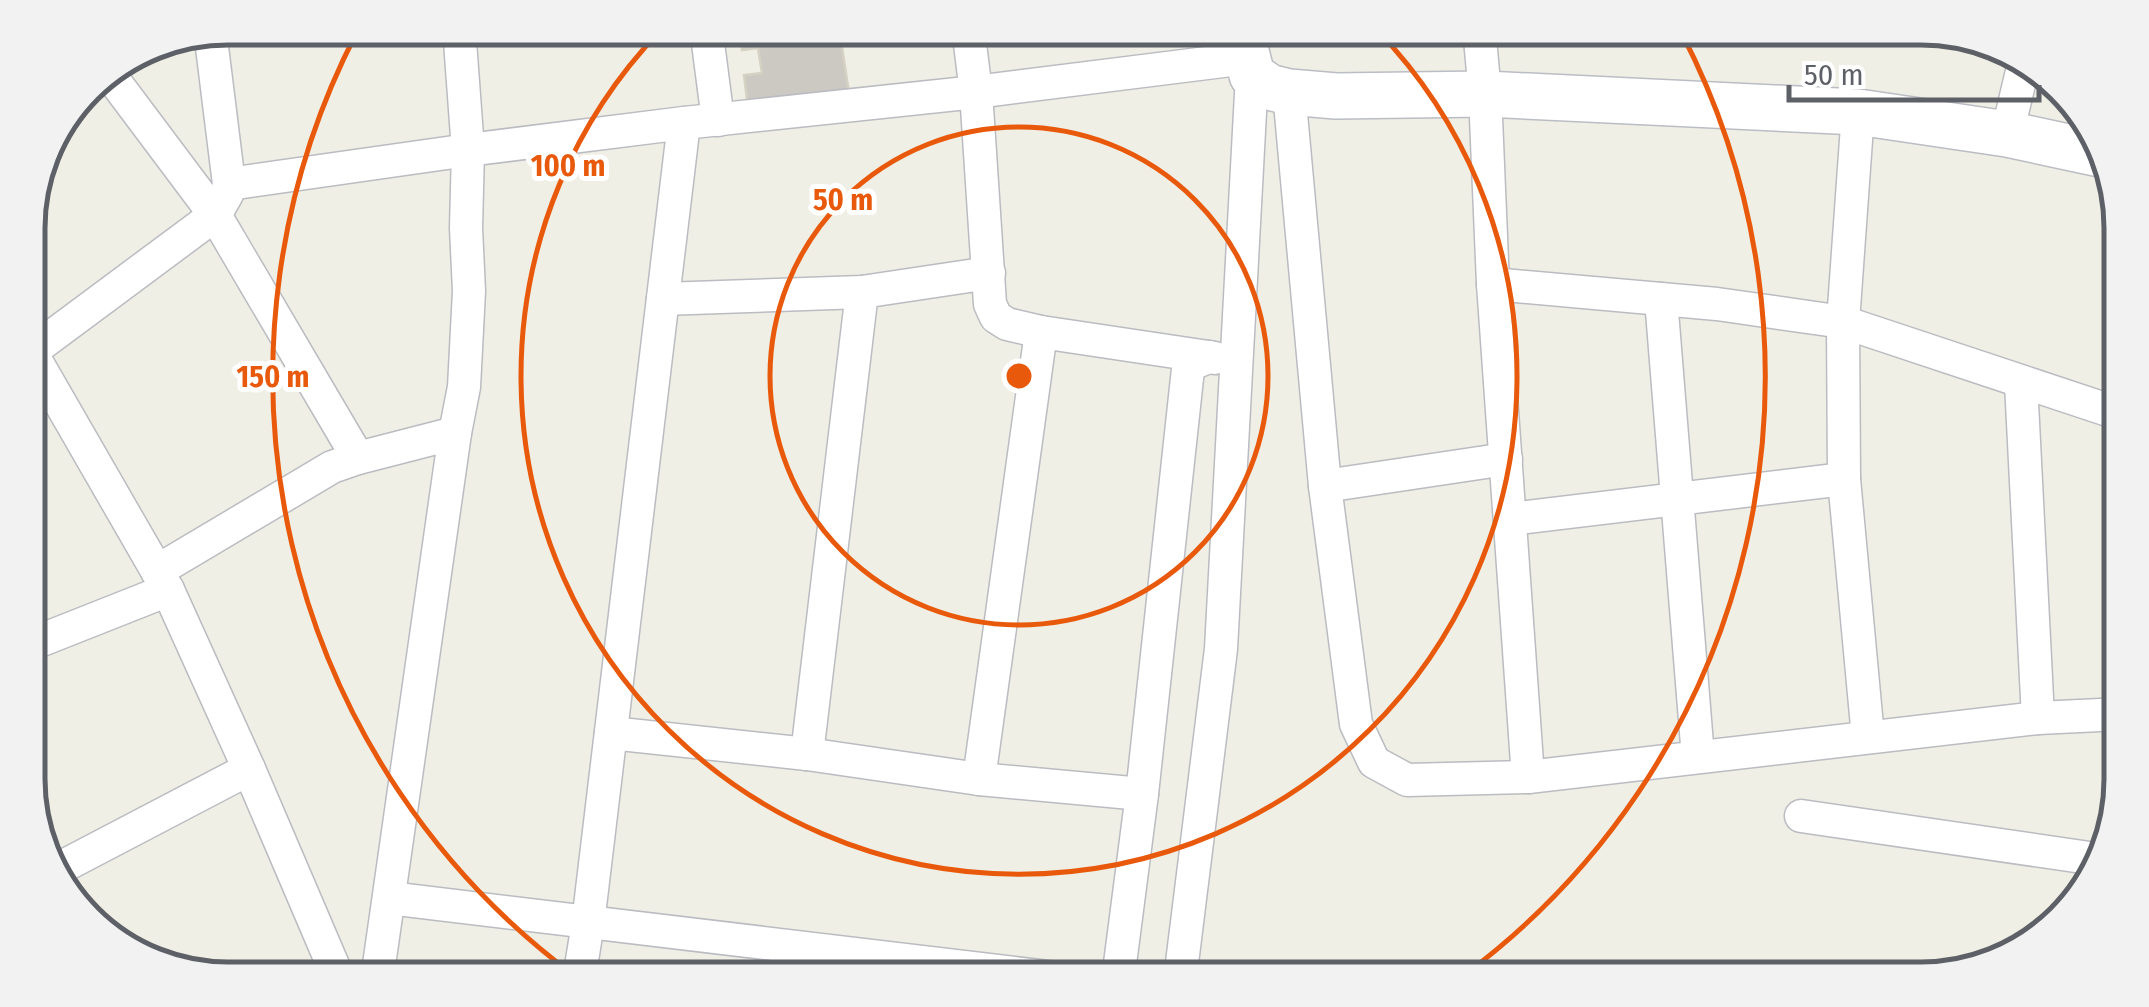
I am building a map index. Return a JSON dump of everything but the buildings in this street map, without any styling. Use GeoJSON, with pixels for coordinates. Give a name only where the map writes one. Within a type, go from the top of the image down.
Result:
{"type":"FeatureCollection","features":[{"type":"Feature","properties":{"kind":"street"},"geometry":{"type":"LineString","coordinates":[[380,962],[466,365],[468,150],[460,45]]}},
{"type":"Feature","properties":{"kind":"street"},"geometry":{"type":"LineString","coordinates":[[708,45],[718,120]]}},
{"type":"Feature","properties":{"kind":"street"},"geometry":{"type":"LineString","coordinates":[[970,45],[990,304],[996,317],[1007,324],[1041,332],[1222,359]]}},
{"type":"Feature","properties":{"kind":"street"},"geometry":{"type":"LineString","coordinates":[[1480,45],[1528,777]]}},
{"type":"Feature","properties":{"kind":"street"},"geometry":{"type":"LineString","coordinates":[[45,339],[215,215],[227,194],[229,184],[212,46]]}},
{"type":"Feature","properties":{"kind":"street"},"geometry":{"type":"LineString","coordinates":[[229,184],[684,123],[1257,63],[1336,96],[1485,94],[1858,112],[2007,134],[2086,151]]}},
{"type":"Feature","properties":{"kind":"street"},"geometry":{"type":"LineString","coordinates":[[1182,962],[1221,649],[1222,359],[1257,63]]}},
{"type":"Feature","properties":{"kind":"street"},"geometry":{"type":"LineString","coordinates":[[1257,63],[1325,486],[1356,724],[1374,762],[1407,780],[1528,777],[2038,718],[2104,715]]}},
{"type":"Feature","properties":{"kind":"street"},"geometry":{"type":"LineString","coordinates":[[2007,134],[2021,76]]}},
{"type":"Feature","properties":{"kind":"street"},"geometry":{"type":"LineString","coordinates":[[116,84],[215,215],[358,458]]}},
{"type":"Feature","properties":{"kind":"street"},"geometry":{"type":"LineString","coordinates":[[1858,112],[1843,322],[1844,480],[1868,737]]}},
{"type":"Feature","properties":{"kind":"street"},"geometry":{"type":"LineString","coordinates":[[582,962],[684,123]]}},
{"type":"Feature","properties":{"kind":"street"},"geometry":{"type":"LineString","coordinates":[[663,298],[862,292],[989,273]]}},
{"type":"Feature","properties":{"kind":"street"},"geometry":{"type":"LineString","coordinates":[[1493,284],[1661,299],[1843,322],[2104,409]]}},
{"type":"Feature","properties":{"kind":"street"},"geometry":{"type":"LineString","coordinates":[[807,754],[862,292]]}},
{"type":"Feature","properties":{"kind":"street"},"geometry":{"type":"LineString","coordinates":[[1661,299],[1698,757]]}},
{"type":"Feature","properties":{"kind":"street"},"geometry":{"type":"LineString","coordinates":[[978,779],[1041,332]]}},
{"type":"Feature","properties":{"kind":"street"},"geometry":{"type":"LineString","coordinates":[[1120,962],[1188,369],[1196,362],[1222,359]]}},
{"type":"Feature","properties":{"kind":"street"},"geometry":{"type":"LineString","coordinates":[[45,379],[162,580],[249,769],[320,962]]}},
{"type":"Feature","properties":{"kind":"street"},"geometry":{"type":"LineString","coordinates":[[2021,383],[2038,718]]}},
{"type":"Feature","properties":{"kind":"street"},"geometry":{"type":"LineString","coordinates":[[45,636],[162,580],[332,468],[455,434]]}},
{"type":"Feature","properties":{"kind":"street"},"geometry":{"type":"LineString","coordinates":[[1325,486],[1506,459]]}},
{"type":"Feature","properties":{"kind":"street"},"geometry":{"type":"LineString","coordinates":[[1510,519],[1844,480]]}},
{"type":"Feature","properties":{"kind":"street"},"geometry":{"type":"LineString","coordinates":[[611,733],[807,754],[978,779],[1142,794]]}},
{"type":"Feature","properties":{"kind":"street"},"geometry":{"type":"LineString","coordinates":[[67,864],[249,769]]}},
{"type":"Feature","properties":{"kind":"street"},"geometry":{"type":"LineString","coordinates":[[1801,816],[2086,858]]}},
{"type":"Feature","properties":{"kind":"street"},"geometry":{"type":"LineString","coordinates":[[390,898],[920,962]]}}]}
